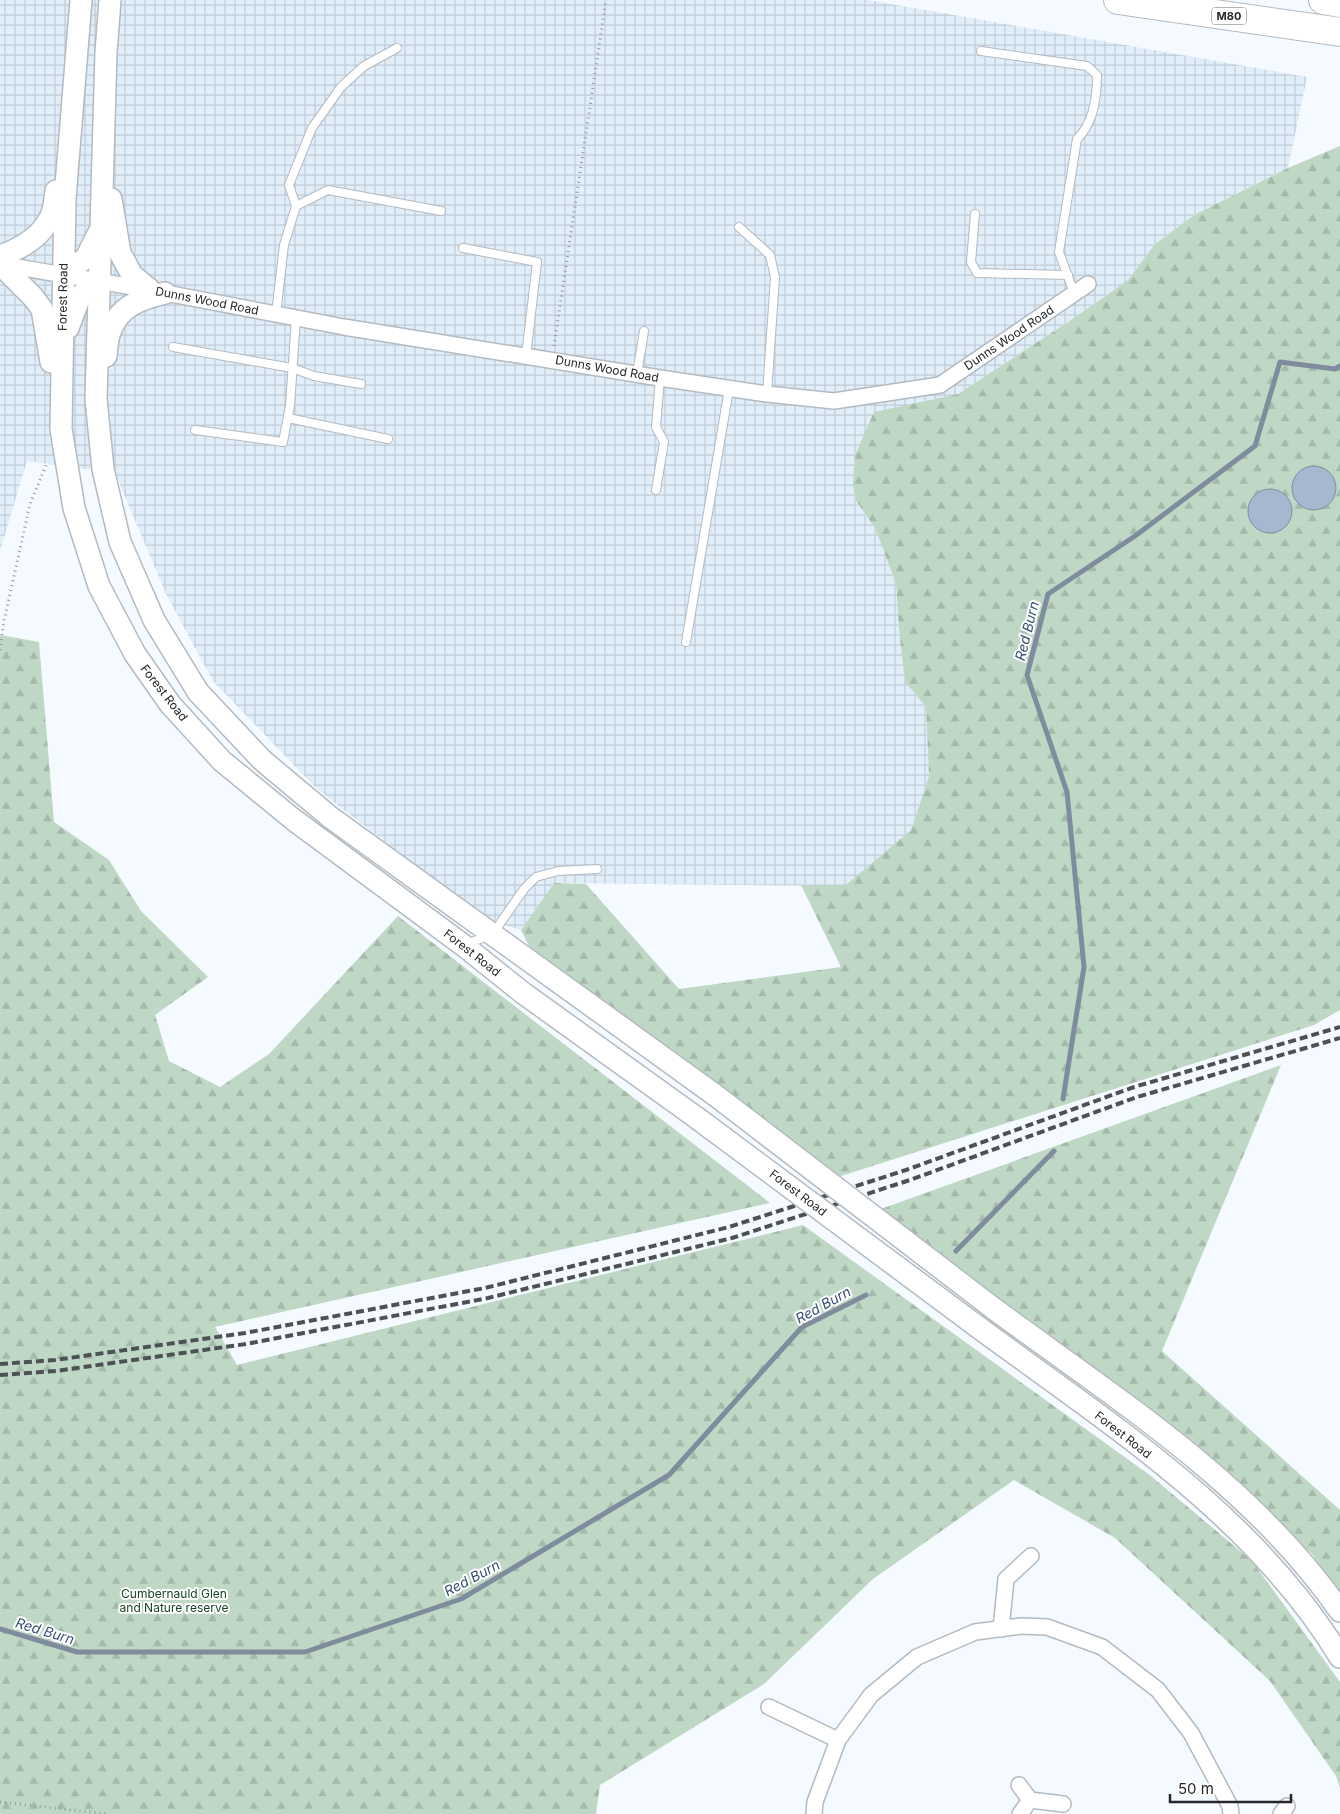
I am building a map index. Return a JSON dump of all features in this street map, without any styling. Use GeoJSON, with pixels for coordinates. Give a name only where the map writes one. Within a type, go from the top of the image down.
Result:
{"type":"FeatureCollection","features":[{"type":"Feature","properties":{"kind":"highway","name":"M80"},"geometry":{"type":"LineString","coordinates":[[1118,0],[1340,32]]}},
{"type":"Feature","properties":{"kind":"highway"},"geometry":{"type":"LineString","coordinates":[[1323,0],[1340,2]]}},
{"type":"Feature","properties":{"kind":"street","name":"Forest Road"},"geometry":{"type":"LineString","coordinates":[[81,0],[65,198],[61,429],[74,508],[99,586],[135,654],[170,704],[229,767],[294,820],[464,945],[523,993],[697,1118],[1130,1439],[1222,1514],[1272,1565],[1329,1638],[1340,1657]]}},
{"type":"Feature","properties":{"kind":"street","name":"Forest Road"},"geometry":{"type":"LineString","coordinates":[[110,0],[98,281],[96,399],[103,469],[120,542],[154,620],[198,692],[262,760],[330,816],[715,1095],[993,1308],[1160,1430],[1228,1486],[1302,1560],[1340,1611]]}},
{"type":"Feature","properties":{"kind":"street"},"geometry":{"type":"LineString","coordinates":[[0,256],[32,241],[50,218],[70,135]]}},
{"type":"Feature","properties":{"kind":"street"},"geometry":{"type":"LineString","coordinates":[[104,142],[114,223],[120,254],[132,275],[157,291]]}},
{"type":"Feature","properties":{"kind":"street"},"geometry":{"type":"LineString","coordinates":[[63,274],[86,258],[100,228]]}},
{"type":"Feature","properties":{"kind":"street"},"geometry":{"type":"LineString","coordinates":[[0,264],[33,297],[42,309],[61,429]]}},
{"type":"Feature","properties":{"kind":"street","name":"Dunns Wood Road"},"geometry":{"type":"LineString","coordinates":[[0,264],[157,291],[296,318],[660,378],[767,394],[834,400],[940,385],[1088,284]]}},
{"type":"Feature","properties":{"kind":"street"},"geometry":{"type":"LineString","coordinates":[[62,345],[80,296],[98,281]]}},
{"type":"Feature","properties":{"kind":"street"},"geometry":{"type":"LineString","coordinates":[[98,418],[110,332],[121,314],[132,304],[157,291]]}},
{"type":"Feature","properties":{"kind":"street"},"geometry":{"type":"LineString","coordinates":[[1001,1629],[1006,1578],[1031,1556]]}},
{"type":"Feature","properties":{"kind":"street"},"geometry":{"type":"LineString","coordinates":[[814,1814],[816,1802],[838,1740],[871,1695],[917,1657],[976,1632],[1021,1626],[1046,1626],[1102,1647],[1158,1690],[1191,1733],[1230,1806],[1231,1814]]}},
{"type":"Feature","properties":{"kind":"street"},"geometry":{"type":"LineString","coordinates":[[769,1707],[838,1740]]}},
{"type":"Feature","properties":{"kind":"street"},"geometry":{"type":"LineString","coordinates":[[1019,1785],[1030,1800],[1063,1804]]}},
{"type":"Feature","properties":{"kind":"street"},"geometry":{"type":"LineString","coordinates":[[1020,1814],[1030,1800]]}},
{"type":"Feature","properties":{"kind":"lane"},"geometry":{"type":"LineString","coordinates":[[276,314],[284,245],[296,206],[289,186],[312,128],[342,87],[364,66],[397,48]]}},
{"type":"Feature","properties":{"kind":"lane"},"geometry":{"type":"LineString","coordinates":[[981,52],[1087,66],[1097,75],[1097,97],[1085,131],[1077,139],[1060,252],[1074,293]]}},
{"type":"Feature","properties":{"kind":"lane"},"geometry":{"type":"LineString","coordinates":[[296,206],[328,190],[441,211]]}},
{"type":"Feature","properties":{"kind":"lane"},"geometry":{"type":"LineString","coordinates":[[975,214],[971,262],[977,273],[1068,275]]}},
{"type":"Feature","properties":{"kind":"lane"},"geometry":{"type":"LineString","coordinates":[[739,227],[770,255],[775,277],[767,394]]}},
{"type":"Feature","properties":{"kind":"lane"},"geometry":{"type":"LineString","coordinates":[[463,248],[537,262],[526,356]]}},
{"type":"Feature","properties":{"kind":"lane"},"geometry":{"type":"LineString","coordinates":[[195,430],[283,442],[288,418],[296,318]]}},
{"type":"Feature","properties":{"kind":"lane"},"geometry":{"type":"LineString","coordinates":[[637,374],[644,331]]}},
{"type":"Feature","properties":{"kind":"lane"},"geometry":{"type":"LineString","coordinates":[[173,347],[292,368],[314,376],[361,384]]}},
{"type":"Feature","properties":{"kind":"lane"},"geometry":{"type":"LineString","coordinates":[[656,490],[664,442],[656,427],[660,378]]}},
{"type":"Feature","properties":{"kind":"lane"},"geometry":{"type":"LineString","coordinates":[[686,642],[730,389]]}},
{"type":"Feature","properties":{"kind":"lane"},"geometry":{"type":"LineString","coordinates":[[288,418],[388,439]]}},
{"type":"Feature","properties":{"kind":"lane"},"geometry":{"type":"LineString","coordinates":[[464,945],[492,935],[524,889],[536,877],[558,871],[597,869]]}},
{"type":"Feature","properties":{"kind":"path"},"geometry":{"type":"LineString","coordinates":[[552,360],[606,0]]}},
{"type":"Feature","properties":{"kind":"path"},"geometry":{"type":"LineString","coordinates":[[0,650],[4,621],[30,504],[47,462]]}},
{"type":"Feature","properties":{"kind":"path"},"geometry":{"type":"LineString","coordinates":[[0,1802],[107,1814]]}},
{"type":"Feature","properties":{"kind":"shaded area"},"geometry":{"type":"Polygon","coordinates":[[[0,0],[868,0],[1307,77],[1288,168],[1194,215],[1155,244],[1128,280],[1071,320],[958,394],[917,403],[859,446],[855,455],[856,502],[875,528],[896,583],[905,682],[926,707],[929,776],[911,830],[846,886],[554,883],[521,930],[486,920],[317,789],[213,681],[166,594],[115,473],[27,461],[0,551],[0,0]]]}},
{"type":"Feature","properties":{"kind":"green space"},"geometry":{"type":"Polygon","coordinates":[[[1340,146],[1340,1010],[1314,1025],[838,1177],[529,946],[521,930],[554,883],[586,884],[679,989],[841,967],[801,885],[846,885],[911,830],[929,776],[926,707],[905,682],[896,583],[875,528],[856,501],[853,484],[855,455],[874,412],[958,394],[1128,280],[1155,244],[1194,215],[1288,168],[1340,146]]]}},
{"type":"Feature","properties":{"kind":"green space","name":"Cumbernauld Glen and Nature reserve"},"geometry":{"type":"Polygon","coordinates":[[[0,635],[39,642],[54,822],[109,860],[141,911],[208,977],[155,1015],[169,1061],[220,1087],[269,1054],[398,916],[770,1203],[215,1327],[237,1365],[803,1225],[1151,1476],[1252,1561],[1340,1682],[1340,1788],[1336,1776],[1270,1681],[1115,1538],[1014,1480],[873,1579],[764,1684],[600,1785],[596,1814],[0,1814],[0,635]]]}},
{"type":"Feature","properties":{"kind":"green space"},"geometry":{"type":"Polygon","coordinates":[[[1281,1065],[1162,1351],[1340,1510],[1340,1595],[1312,1554],[1151,1414],[878,1210],[1281,1065]]]}},
{"type":"Feature","properties":{"kind":"water"},"geometry":{"type":"Polygon","coordinates":[[[1310,466],[1318,466],[1330,472],[1336,488],[1330,504],[1318,510],[1310,510],[1298,504],[1292,492],[1292,484],[1298,472],[1310,466]]]}},
{"type":"Feature","properties":{"kind":"water"},"geometry":{"type":"Polygon","coordinates":[[[1266,489],[1274,489],[1286,495],[1292,511],[1286,527],[1274,533],[1266,533],[1254,527],[1248,515],[1248,507],[1254,495],[1266,489]]]}},
{"type":"Feature","properties":{"kind":"waterway","name":"Red Burn"},"geometry":{"type":"LineString","coordinates":[[1063,1099],[1084,967],[1067,792],[1027,675],[1048,594],[1135,536],[1255,446],[1280,362],[1335,369],[1340,366]]}},
{"type":"Feature","properties":{"kind":"waterway","name":"Red Burn"},"geometry":{"type":"LineString","coordinates":[[956,1251],[1054,1151]]}},
{"type":"Feature","properties":{"kind":"waterway","name":"Red Burn"},"geometry":{"type":"LineString","coordinates":[[0,1629],[77,1652],[305,1652],[461,1599],[669,1475],[802,1327],[866,1295]]}},
{"type":"Feature","properties":{"kind":"railway"},"geometry":{"type":"LineString","coordinates":[[0,1364],[55,1360],[245,1333],[485,1288],[729,1227],[906,1170],[1134,1087],[1340,1027]]}},
{"type":"Feature","properties":{"kind":"railway"},"geometry":{"type":"LineString","coordinates":[[0,1375],[56,1371],[246,1344],[488,1298],[732,1238],[910,1180],[1137,1097],[1340,1038]]}}]}
